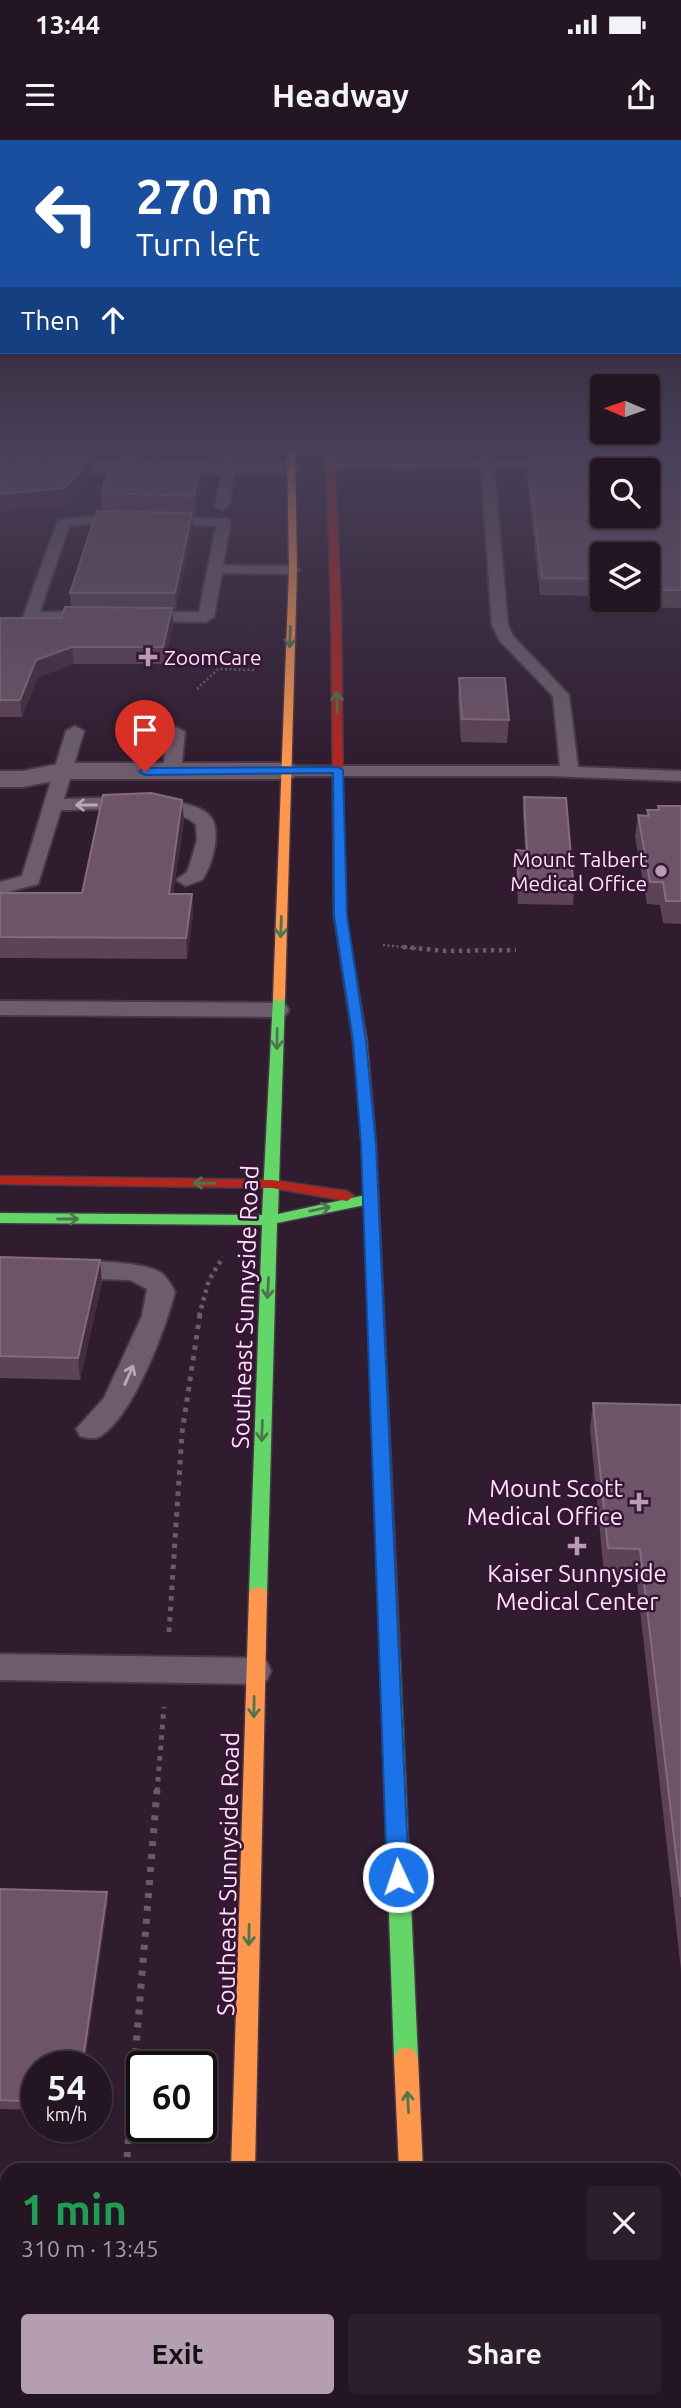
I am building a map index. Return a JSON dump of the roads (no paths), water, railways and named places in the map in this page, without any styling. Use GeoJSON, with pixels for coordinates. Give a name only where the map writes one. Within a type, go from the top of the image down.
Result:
{"type":"FeatureCollection","features":[{"type":"Feature","properties":{"kind":"main road","name":"Southeast Sunnyside Road"},"geometry":{"type":"LineString","coordinates":[[243,2163],[255,1671],[285,771],[300,570],[299,552]]}},
{"type":"Feature","properties":{"kind":"main road"},"geometry":{"type":"LineString","coordinates":[[331,552],[330,605],[343,944],[360,1041],[370,1199],[411,2163]]}},
{"type":"Feature","properties":{"kind":"main road"},"geometry":{"type":"LineString","coordinates":[[0,1181],[272,1184],[370,1199]]}},
{"type":"Feature","properties":{"kind":"main road"},"geometry":{"type":"LineString","coordinates":[[0,1218],[271,1220],[370,1199]]}},
{"type":"Feature","properties":{"kind":"street"},"geometry":{"type":"LineString","coordinates":[[0,762],[28,762],[63,771]]}},
{"type":"Feature","properties":{"kind":"street"},"geometry":{"type":"LineString","coordinates":[[0,779],[23,779],[63,771],[285,771]]}},
{"type":"Feature","properties":{"kind":"lane"},"geometry":{"type":"LineString","coordinates":[[53,552],[31,617],[206,617],[218,552]]}},
{"type":"Feature","properties":{"kind":"lane"},"geometry":{"type":"LineString","coordinates":[[494,552],[500,625],[506,638],[561,695],[570,772]]}},
{"type":"Feature","properties":{"kind":"lane"},"geometry":{"type":"LineString","coordinates":[[215,569],[300,570]]}},
{"type":"Feature","properties":{"kind":"lane"},"geometry":{"type":"LineString","coordinates":[[0,888],[31,880],[75,731]]}},
{"type":"Feature","properties":{"kind":"lane"},"geometry":{"type":"LineString","coordinates":[[172,772],[176,732]]}},
{"type":"Feature","properties":{"kind":"lane"},"geometry":{"type":"LineString","coordinates":[[285,771],[570,772],[681,776]]}},
{"type":"Feature","properties":{"kind":"lane"},"geometry":{"type":"LineString","coordinates":[[52,804],[177,807],[201,816],[205,823],[204,858],[195,876],[186,880]]}},
{"type":"Feature","properties":{"kind":"lane"},"geometry":{"type":"LineString","coordinates":[[0,1008],[278,1010]]}},
{"type":"Feature","properties":{"kind":"lane"},"geometry":{"type":"LineString","coordinates":[[0,1268],[130,1272],[148,1275],[156,1281],[162,1292],[155,1316],[122,1391],[116,1403],[90,1429]]}},
{"type":"Feature","properties":{"kind":"lane"},"geometry":{"type":"LineString","coordinates":[[0,1667],[255,1671]]}},
{"type":"Feature","properties":{"kind":"place","name":"ZoomCare"},"geometry":{"type":"Point","coordinates":[148,657]}},
{"type":"Feature","properties":{"kind":"place","name":"Mount Talbert Medical Office"},"geometry":{"type":"Point","coordinates":[661,871]}},
{"type":"Feature","properties":{"kind":"place","name":"Mount Scott Medical Office"},"geometry":{"type":"Point","coordinates":[639,1502]}},
{"type":"Feature","properties":{"kind":"place","name":"Kaiser Sunnyside Medical Center"},"geometry":{"type":"Point","coordinates":[577,1546]}}]}
